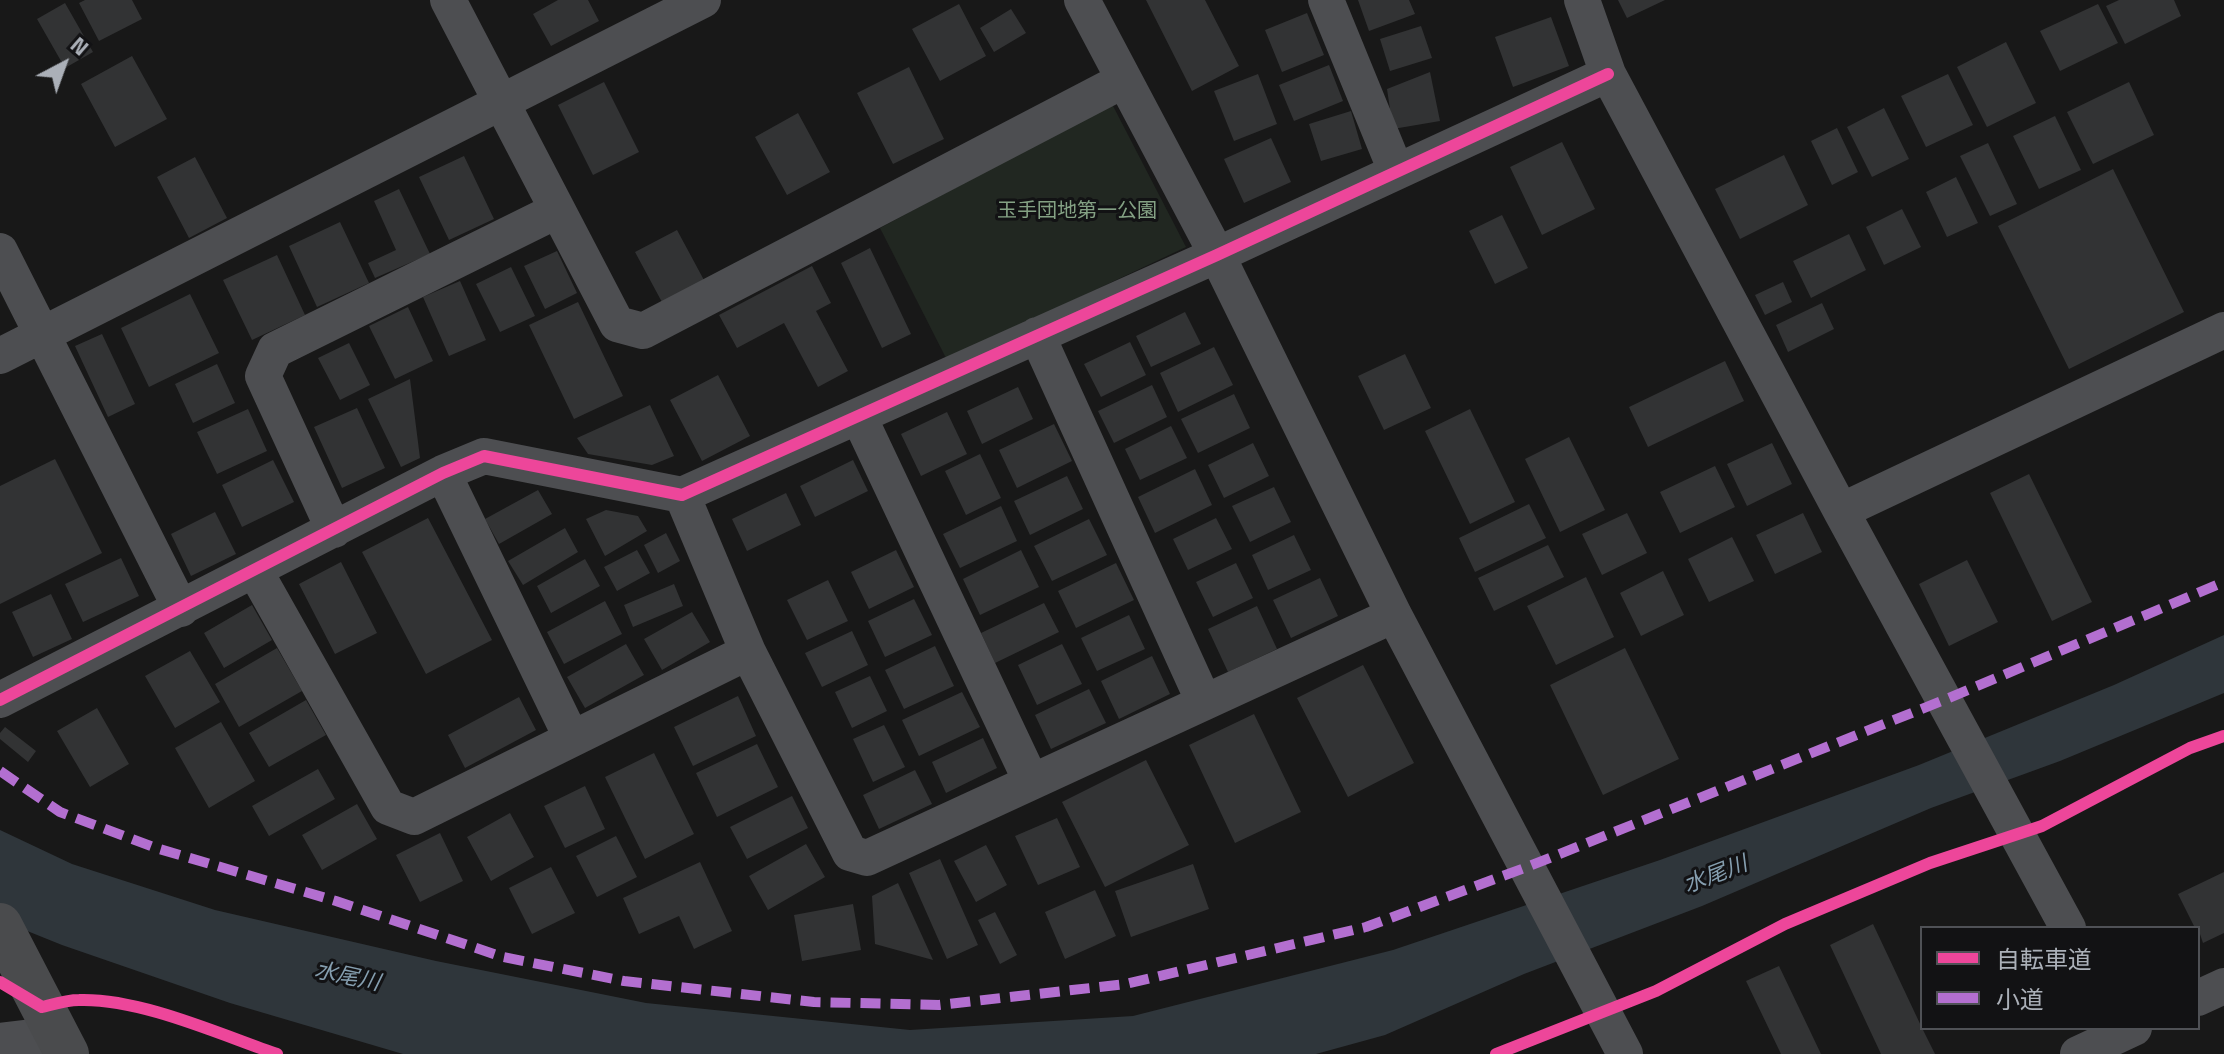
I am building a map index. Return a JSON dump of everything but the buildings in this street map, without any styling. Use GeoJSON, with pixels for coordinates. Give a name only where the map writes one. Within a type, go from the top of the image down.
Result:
{"type":"FeatureCollection","features":[{"type":"Feature","properties":{"kind":"main road"},"geometry":{"type":"LineString","coordinates":[[0,925],[62,1044]]}},
{"type":"Feature","properties":{"kind":"street"},"geometry":{"type":"LineString","coordinates":[[448,0],[617,324],[643,331],[1124,80]]}},
{"type":"Feature","properties":{"kind":"street"},"geometry":{"type":"LineString","coordinates":[[0,356],[500,100],[703,0]]}},
{"type":"Feature","properties":{"kind":"street"},"geometry":{"type":"LineString","coordinates":[[1082,0],[1217,255],[1394,615],[1625,1054]]}},
{"type":"Feature","properties":{"kind":"street"},"geometry":{"type":"LineString","coordinates":[[1326,0],[1396,171]]}},
{"type":"Feature","properties":{"kind":"street"},"geometry":{"type":"LineString","coordinates":[[1582,0],[1608,74],[2067,926]]}},
{"type":"Feature","properties":{"kind":"street"},"geometry":{"type":"LineString","coordinates":[[0,700],[443,473],[484,456],[682,495],[1217,255],[1608,74]]}},
{"type":"Feature","properties":{"kind":"street"},"geometry":{"type":"LineString","coordinates":[[334,530],[263,376],[275,350],[556,211]]}},
{"type":"Feature","properties":{"kind":"street"},"geometry":{"type":"LineString","coordinates":[[0,251],[181,609]]}},
{"type":"Feature","properties":{"kind":"street"},"geometry":{"type":"LineString","coordinates":[[1841,511],[2224,330]]}},
{"type":"Feature","properties":{"kind":"street"},"geometry":{"type":"LineString","coordinates":[[1037,335],[1204,702]]}},
{"type":"Feature","properties":{"kind":"street"},"geometry":{"type":"LineString","coordinates":[[859,417],[1031,781]]}},
{"type":"Feature","properties":{"kind":"street"},"geometry":{"type":"LineString","coordinates":[[443,473],[572,739]]}},
{"type":"Feature","properties":{"kind":"street"},"geometry":{"type":"LineString","coordinates":[[682,495],[748,652],[850,853],[867,858],[1394,615]]}},
{"type":"Feature","properties":{"kind":"street"},"geometry":{"type":"LineString","coordinates":[[255,571],[388,807],[414,817],[748,652]]}},
{"type":"Feature","properties":{"kind":"street"},"geometry":{"type":"LineString","coordinates":[[2200,997],[2224,986]]}},
{"type":"Feature","properties":{"kind":"street"},"geometry":{"type":"LineString","coordinates":[[2078,1054],[2125,1030]]}},
{"type":"Feature","properties":{"kind":"street"},"geometry":{"type":"LineString","coordinates":[[0,1041],[62,1044]]}},
{"type":"Feature","properties":{"kind":"green space","name":"玉手団地第一公園"},"geometry":{"type":"Polygon","coordinates":[[[1112,104],[1186,247],[947,360],[880,228],[1112,104]]]}},
{"type":"Feature","properties":{"kind":"water","name":"水尾川"},"geometry":{"type":"Polygon","coordinates":[[[2224,635],[2224,693],[2060,761],[1931,808],[1702,906],[1524,974],[1385,1035],[1316,1054],[403,1054],[230,1003],[62,945],[0,920],[0,830],[72,864],[215,910],[436,961],[646,1003],[910,1030],[1133,1016],[1393,950],[1660,860],[1919,765],[2114,685],[2224,635]]]}},
{"type":"Feature","properties":{"kind":"marked path"},"geometry":{"type":"LineString","coordinates":[[0,771],[60,812],[156,848],[336,901],[503,957],[624,981],[814,1002],[939,1005],[1126,984],[1366,927],[1527,867],[1944,700],[2224,582]]}},
{"type":"Feature","properties":{"kind":"cycle path"},"geometry":{"type":"LineString","coordinates":[[0,700],[443,473],[484,456],[682,495],[1217,255],[1608,74]]}},
{"type":"Feature","properties":{"kind":"cycle path"},"geometry":{"type":"LineString","coordinates":[[1496,1054],[1656,991],[1785,924],[1930,863],[2042,826],[2190,748],[2224,736]]}},
{"type":"Feature","properties":{"kind":"cycle path"},"geometry":{"type":"LineString","coordinates":[[0,982],[42,1007],[79,1000],[128,1005],[179,1019],[277,1054]]}}]}
